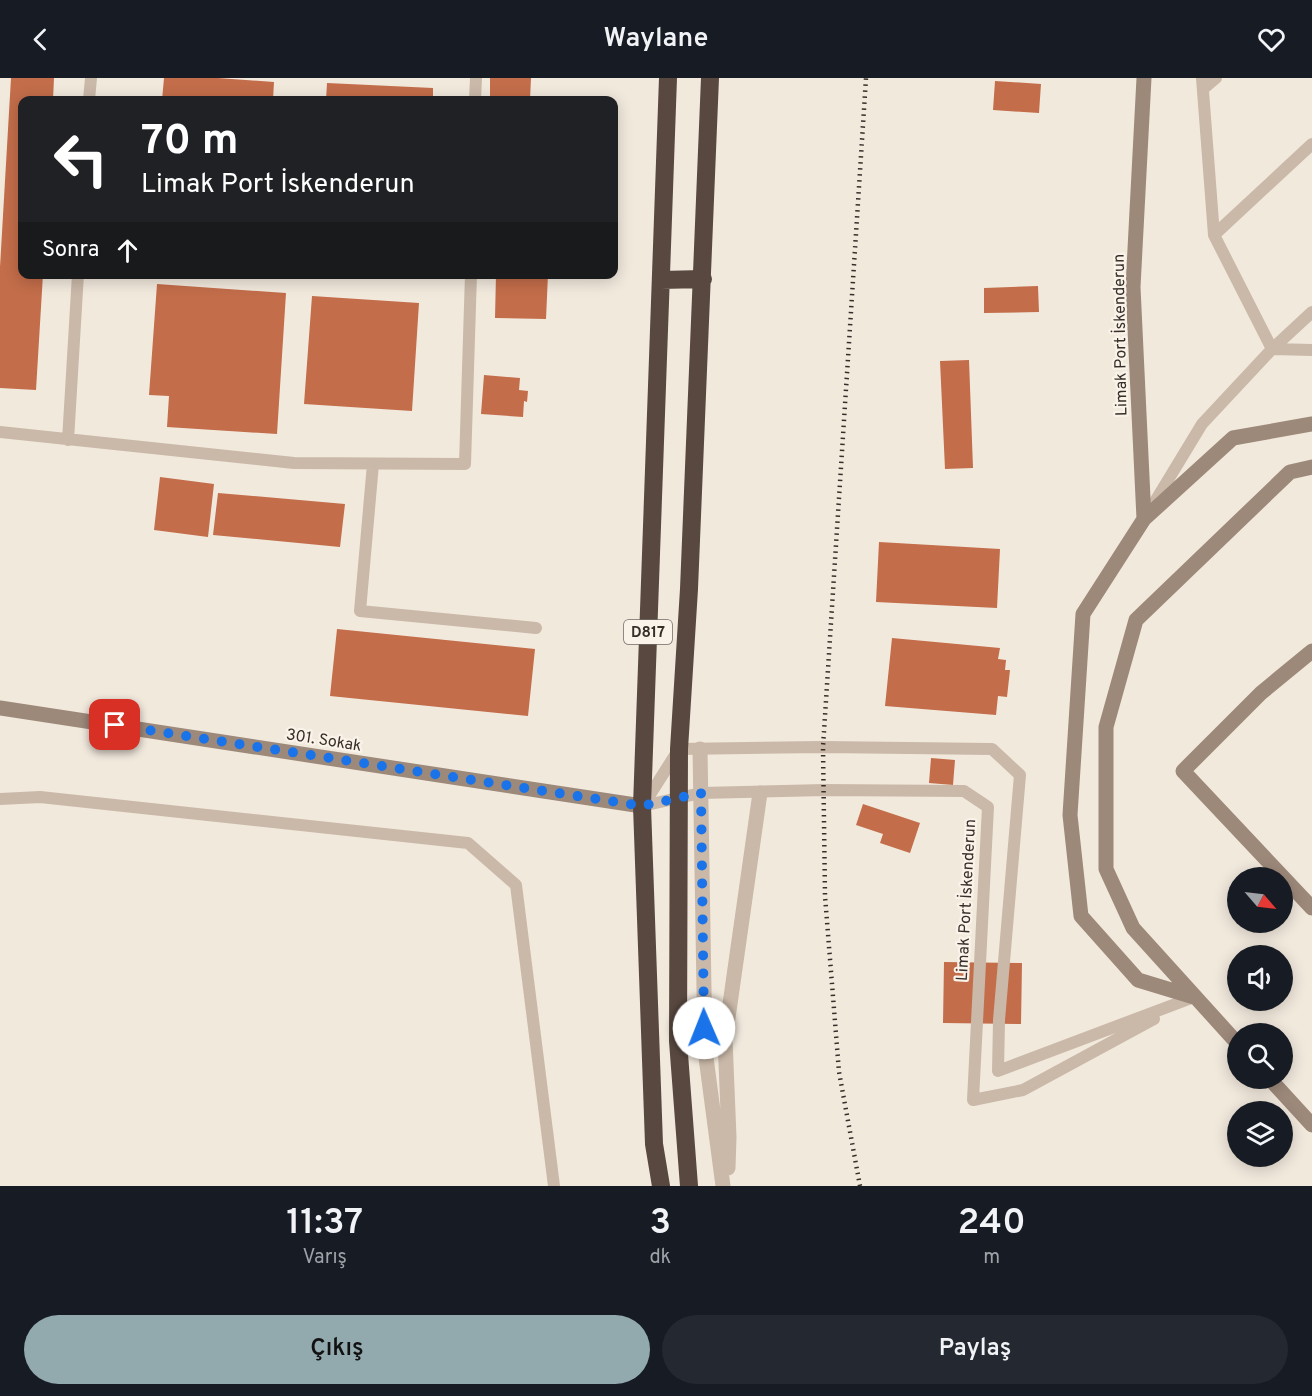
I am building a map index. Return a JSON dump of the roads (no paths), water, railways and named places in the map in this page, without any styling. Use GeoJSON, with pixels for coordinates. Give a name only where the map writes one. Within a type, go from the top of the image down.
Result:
{"type":"FeatureCollection","features":[{"type":"Feature","properties":{"kind":"highway","name":"D817"},"geometry":{"type":"LineString","coordinates":[[662,1186],[654,1144],[642,806],[668,78]]}},
{"type":"Feature","properties":{"kind":"highway","name":"D817"},"geometry":{"type":"LineString","coordinates":[[689,1186],[678,1041],[678,798],[703,279],[710,78]]}},
{"type":"Feature","properties":{"kind":"highway"},"geometry":{"type":"LineString","coordinates":[[661,280],[703,279]]}},
{"type":"Feature","properties":{"kind":"street","name":"Limak Port İskenderun"},"geometry":{"type":"LineString","coordinates":[[1144,78],[1132,287],[1144,519]]}},
{"type":"Feature","properties":{"kind":"street"},"geometry":{"type":"LineString","coordinates":[[1194,997],[1138,980],[1081,916],[1070,815],[1083,614],[1144,519],[1233,438],[1312,424]]}},
{"type":"Feature","properties":{"kind":"street"},"geometry":{"type":"LineString","coordinates":[[1227,1032],[1133,928],[1106,869],[1106,727],[1136,620],[1290,472],[1312,467]]}},
{"type":"Feature","properties":{"kind":"street"},"geometry":{"type":"LineString","coordinates":[[1312,651],[1261,693],[1183,771],[1312,908]]}},
{"type":"Feature","properties":{"kind":"street","name":"301. Sokak"},"geometry":{"type":"LineString","coordinates":[[0,708],[642,806]]}},
{"type":"Feature","properties":{"kind":"street"},"geometry":{"type":"LineString","coordinates":[[700,749],[705,1050],[725,1186]]}},
{"type":"Feature","properties":{"kind":"street"},"geometry":{"type":"LineString","coordinates":[[725,1186],[729,1137],[725,1039],[760,793]]}},
{"type":"Feature","properties":{"kind":"street"},"geometry":{"type":"LineString","coordinates":[[1279,1089],[1312,1125]]}},
{"type":"Feature","properties":{"kind":"lane"},"geometry":{"type":"LineString","coordinates":[[89,96],[91,78]]}},
{"type":"Feature","properties":{"kind":"lane"},"geometry":{"type":"LineString","coordinates":[[475,96],[476,78]]}},
{"type":"Feature","properties":{"kind":"lane"},"geometry":{"type":"LineString","coordinates":[[1216,78],[1203,84],[1214,235],[1272,349]]}},
{"type":"Feature","properties":{"kind":"lane"},"geometry":{"type":"LineString","coordinates":[[1214,235],[1312,144]]}},
{"type":"Feature","properties":{"kind":"lane"},"geometry":{"type":"LineString","coordinates":[[68,440],[78,279]]}},
{"type":"Feature","properties":{"kind":"lane"},"geometry":{"type":"LineString","coordinates":[[0,432],[294,463],[465,464],[471,279]]}},
{"type":"Feature","properties":{"kind":"lane"},"geometry":{"type":"LineString","coordinates":[[1144,519],[1202,424],[1272,349],[1312,312]]}},
{"type":"Feature","properties":{"kind":"lane"},"geometry":{"type":"LineString","coordinates":[[1272,349],[1312,350]]}},
{"type":"Feature","properties":{"kind":"lane"},"geometry":{"type":"LineString","coordinates":[[373,464],[360,611],[536,628]]}},
{"type":"Feature","properties":{"kind":"lane"},"geometry":{"type":"LineString","coordinates":[[642,806],[679,749],[823,747],[992,749],[1020,775],[999,1020],[998,1071],[1194,997]]}},
{"type":"Feature","properties":{"kind":"lane","name":"Limak Port İskenderun"},"geometry":{"type":"LineString","coordinates":[[642,806],[701,793],[824,790],[964,791],[988,807],[973,1100],[1023,1090],[1194,997]]}},
{"type":"Feature","properties":{"kind":"lane"},"geometry":{"type":"LineString","coordinates":[[0,800],[40,796],[468,843],[516,885],[554,1186]]}},
{"type":"Feature","properties":{"kind":"railway"},"geometry":{"type":"LineString","coordinates":[[860,1186],[839,1072],[825,896],[823,747],[866,78]]}}]}
